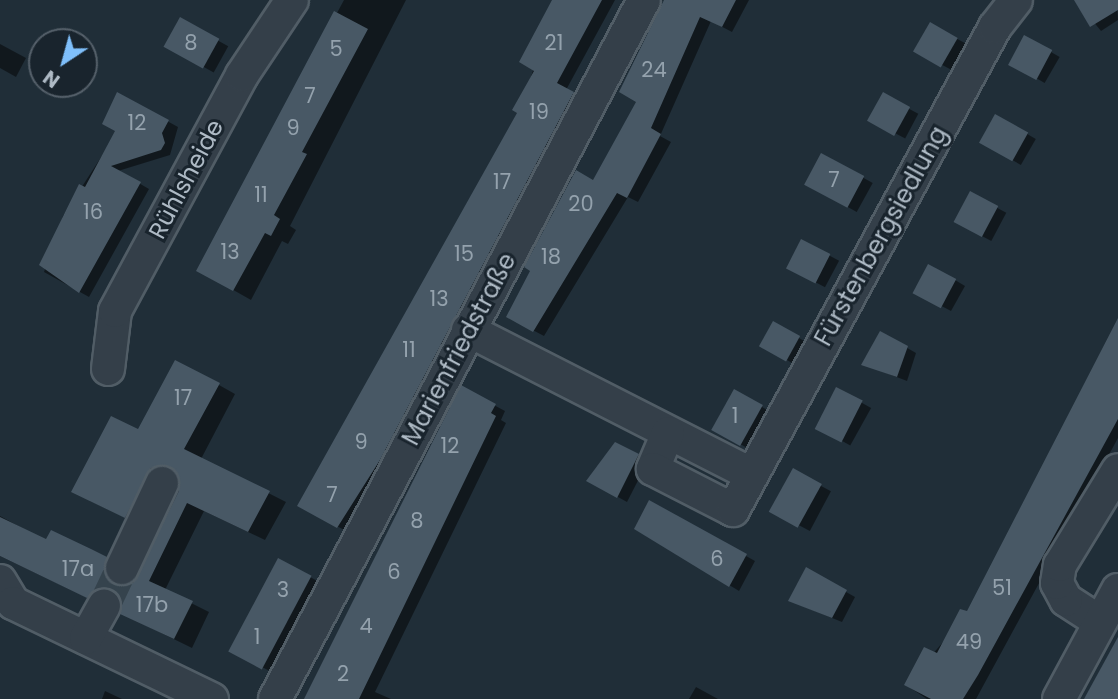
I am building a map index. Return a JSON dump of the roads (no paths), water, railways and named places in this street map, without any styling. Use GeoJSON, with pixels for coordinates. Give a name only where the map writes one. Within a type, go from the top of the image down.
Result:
{"type":"FeatureCollection","features":[{"type":"Feature","properties":{"kind":"street","name":"Rühlsheide"},"geometry":{"type":"LineString","coordinates":[[108,369],[115,311],[242,75],[292,0]]}},
{"type":"Feature","properties":{"kind":"street","name":"Marienfriedstraße"},"geometry":{"type":"LineString","coordinates":[[275,699],[644,0]]}},
{"type":"Feature","properties":{"kind":"street","name":"Fürstenbergsiedlung"},"geometry":{"type":"LineString","coordinates":[[468,330],[668,433],[653,469],[733,510],[1016,0]]}},
{"type":"Feature","properties":{"kind":"street"},"geometry":{"type":"LineString","coordinates":[[1100,622],[1066,600],[1057,583],[1060,565],[1118,470]]}},
{"type":"Feature","properties":{"kind":"street"},"geometry":{"type":"LineString","coordinates":[[122,568],[162,483]]}},
{"type":"Feature","properties":{"kind":"street"},"geometry":{"type":"LineString","coordinates":[[0,581],[13,603],[212,699]]}},
{"type":"Feature","properties":{"kind":"street"},"geometry":{"type":"LineString","coordinates":[[1059,699],[1118,590]]}},
{"type":"Feature","properties":{"kind":"street"},"geometry":{"type":"LineString","coordinates":[[86,638],[104,606]]}},
{"type":"Feature","properties":{"kind":"tunnel"},"geometry":{"type":"LineString","coordinates":[[104,606],[122,568]]}}]}
